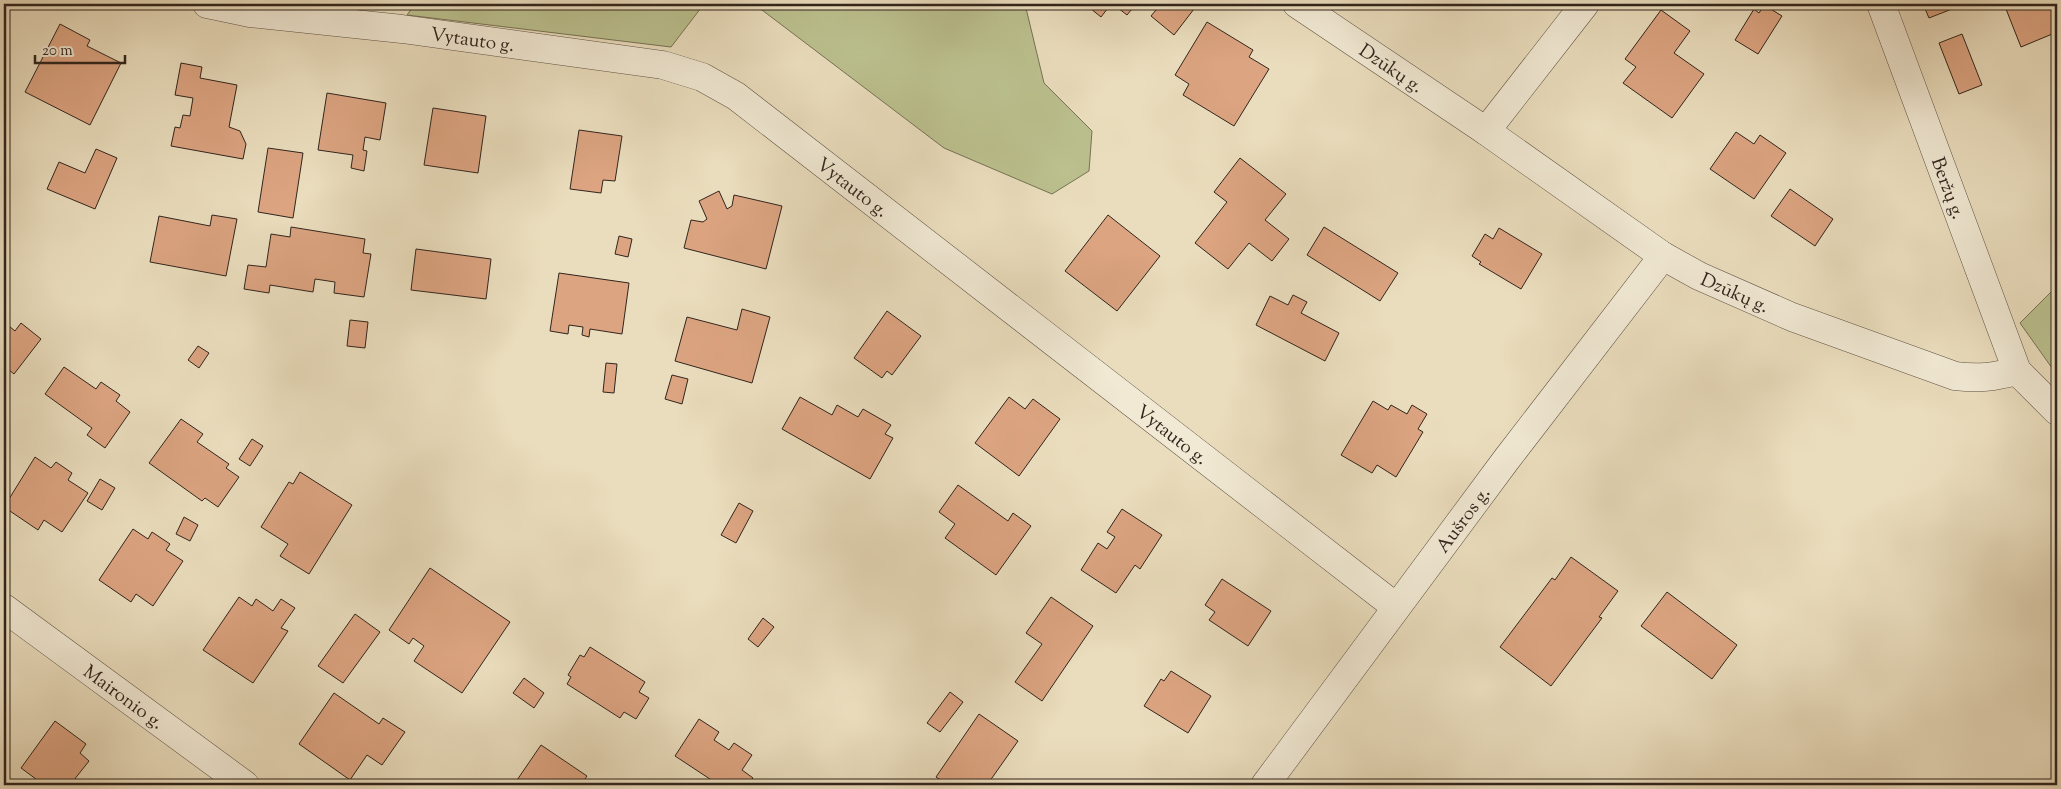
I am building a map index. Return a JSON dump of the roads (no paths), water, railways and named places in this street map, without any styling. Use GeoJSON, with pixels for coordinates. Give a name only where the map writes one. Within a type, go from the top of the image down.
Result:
{"type":"FeatureCollection","features":[{"type":"Feature","properties":{"kind":"street","name":"Vytauto g."},"geometry":{"type":"LineString","coordinates":[[207,4],[250,13],[402,29],[663,65],[702,77],[736,96],[1396,607]]}},
{"type":"Feature","properties":{"kind":"street","name":"Dzūkų g."},"geometry":{"type":"LineString","coordinates":[[1296,4],[1486,131],[1663,256],[1699,276],[1792,317],[1955,376],[1992,378],[2017,371]]}},
{"type":"Feature","properties":{"kind":"street"},"geometry":{"type":"LineString","coordinates":[[1486,131],[1585,4]]}},
{"type":"Feature","properties":{"kind":"street","name":"Beržų g."},"geometry":{"type":"LineString","coordinates":[[1882,4],[2017,371]]}},
{"type":"Feature","properties":{"kind":"street","name":"Aušros g."},"geometry":{"type":"LineString","coordinates":[[1265,785],[1506,460],[1663,256]]}},
{"type":"Feature","properties":{"kind":"street"},"geometry":{"type":"LineString","coordinates":[[2017,371],[2057,411]]}},
{"type":"Feature","properties":{"kind":"street","name":"Maironio g."},"geometry":{"type":"LineString","coordinates":[[4,608],[245,785]]}}]}
